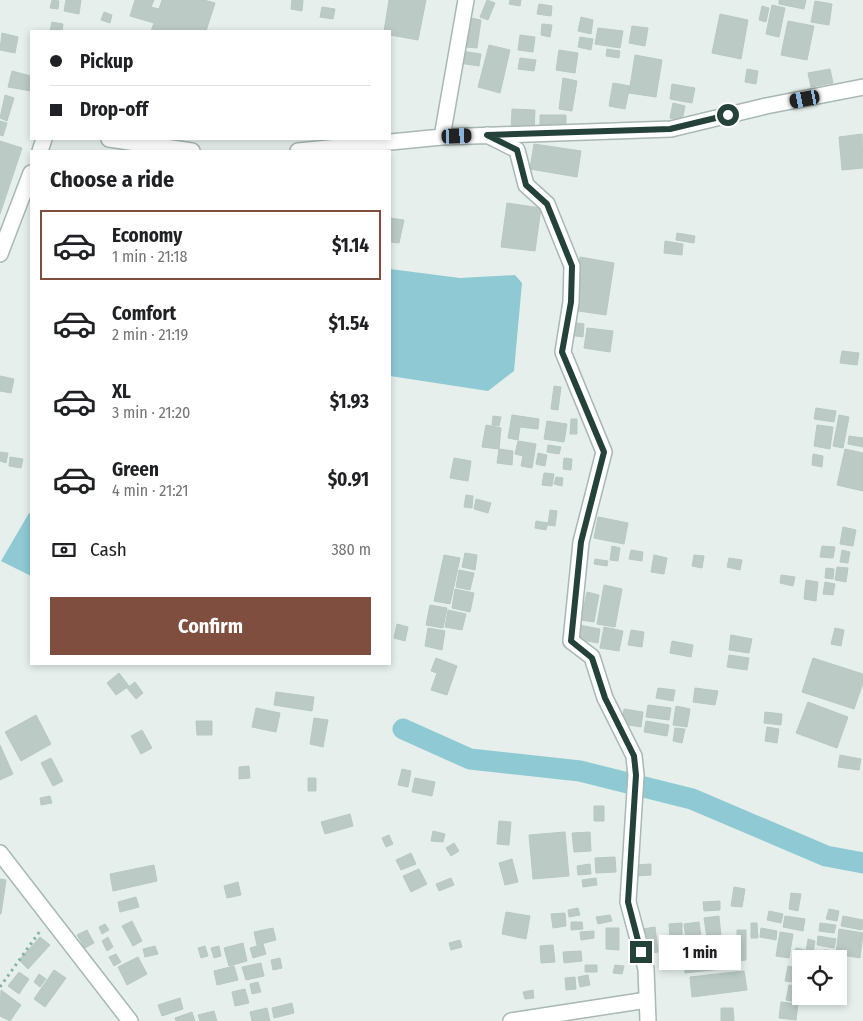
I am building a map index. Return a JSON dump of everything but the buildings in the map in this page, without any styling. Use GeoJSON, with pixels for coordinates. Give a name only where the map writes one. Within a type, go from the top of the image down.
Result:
{"type":"FeatureCollection","features":[{"type":"Feature","properties":{"kind":"street"},"geometry":{"type":"LineString","coordinates":[[442,137],[466,0]]}},
{"type":"Feature","properties":{"kind":"street"},"geometry":{"type":"LineString","coordinates":[[308,150],[442,137],[670,129],[766,106],[863,87]]}},
{"type":"Feature","properties":{"kind":"street"},"geometry":{"type":"LineString","coordinates":[[487,135],[517,150],[526,185],[547,204],[572,266],[571,302],[562,352],[604,452],[581,542],[571,641],[592,658],[605,698],[634,756],[636,775],[628,902],[646,969],[648,1021]]}},
{"type":"Feature","properties":{"kind":"street"},"geometry":{"type":"LineString","coordinates":[[116,140],[185,150]]}},
{"type":"Feature","properties":{"kind":"street"},"geometry":{"type":"LineString","coordinates":[[0,254],[30,176]]}},
{"type":"Feature","properties":{"kind":"street"},"geometry":{"type":"LineString","coordinates":[[0,853],[130,1021]]}},
{"type":"Feature","properties":{"kind":"street"},"geometry":{"type":"LineString","coordinates":[[511,1021],[647,1000]]}},
{"type":"Feature","properties":{"kind":"path"},"geometry":{"type":"LineString","coordinates":[[0,987],[50,916]]}},
{"type":"Feature","properties":{"kind":"water"},"geometry":{"type":"Polygon","coordinates":[[[391,269],[460,278],[515,275],[522,283],[514,371],[488,391],[391,376],[391,269]]]}},
{"type":"Feature","properties":{"kind":"water"},"geometry":{"type":"Polygon","coordinates":[[[29,513],[30,514],[30,576],[1,561],[29,513]]]}},
{"type":"Feature","properties":{"kind":"waterway"},"geometry":{"type":"LineString","coordinates":[[403,729],[470,759],[580,771],[692,799],[826,856],[863,863]]}},
{"type":"Feature","properties":{"kind":"route"},"geometry":{"type":"LineString","coordinates":[[641,952],[628,902],[636,775],[634,756],[605,698],[592,658],[571,641],[581,542],[604,452],[562,352],[571,302],[572,266],[547,204],[526,185],[517,150],[487,135],[670,129],[728,115]]}}]}
